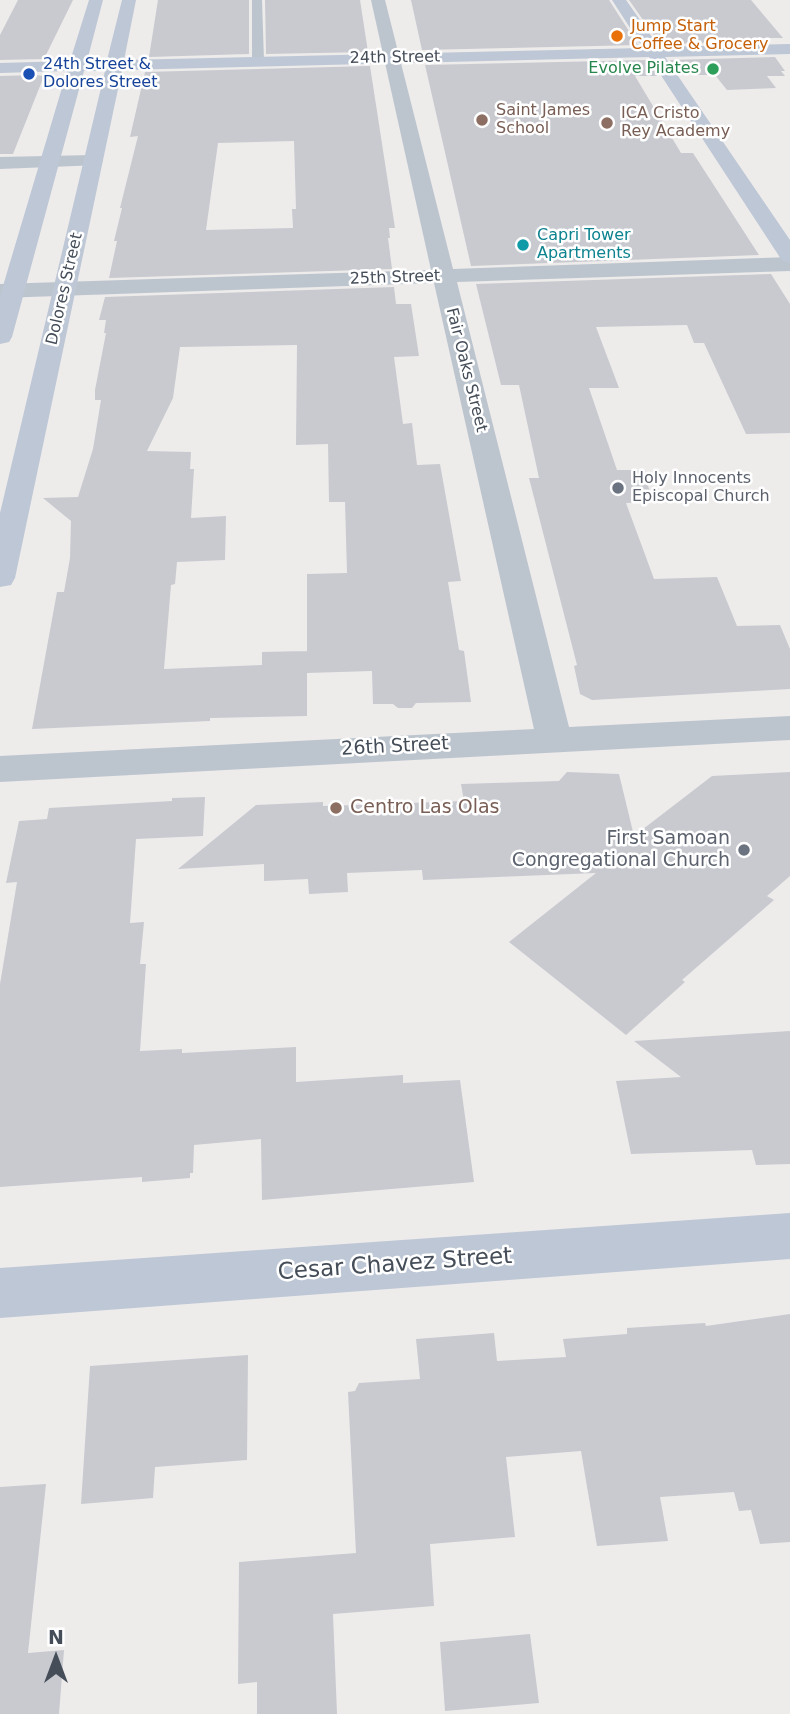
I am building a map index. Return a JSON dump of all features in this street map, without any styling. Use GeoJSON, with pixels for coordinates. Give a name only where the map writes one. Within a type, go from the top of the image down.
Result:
{"type":"FeatureCollection","features":[{"type":"Feature","properties":{"kind":"main road"},"geometry":{"type":"LineString","coordinates":[[0,337],[7,290],[50,162],[96,0]]}},
{"type":"Feature","properties":{"kind":"main road","name":"Dolores Street"},"geometry":{"type":"LineString","coordinates":[[0,578],[11,478],[65,289],[129,0]]}},
{"type":"Feature","properties":{"kind":"main road"},"geometry":{"type":"LineString","coordinates":[[619,0],[790,256]]}},
{"type":"Feature","properties":{"kind":"main road"},"geometry":{"type":"LineString","coordinates":[[664,33],[689,69]]}},
{"type":"Feature","properties":{"kind":"main road","name":"24th Street"},"geometry":{"type":"LineString","coordinates":[[0,68],[790,49]]}},
{"type":"Feature","properties":{"kind":"main road","name":"Cesar Chavez Street"},"geometry":{"type":"LineString","coordinates":[[0,1293],[790,1236]]}},
{"type":"Feature","properties":{"kind":"street","name":"Fair Oaks Street"},"geometry":{"type":"LineString","coordinates":[[378,0],[554,739]]}},
{"type":"Feature","properties":{"kind":"street"},"geometry":{"type":"LineString","coordinates":[[0,163],[93,161]]}},
{"type":"Feature","properties":{"kind":"street","name":"25th Street"},"geometry":{"type":"LineString","coordinates":[[7,290],[790,264]]}},
{"type":"Feature","properties":{"kind":"street","name":"26th Street"},"geometry":{"type":"LineString","coordinates":[[0,769],[790,728]]}},
{"type":"Feature","properties":{"kind":"lane"},"geometry":{"type":"LineString","coordinates":[[257,0],[258,61]]}},
{"type":"Feature","properties":{"kind":"building"},"geometry":{"type":"Polygon","coordinates":[[[18,0],[73,0],[44,59],[0,60],[0,35],[18,0]]]}},
{"type":"Feature","properties":{"kind":"building"},"geometry":{"type":"Polygon","coordinates":[[[158,0],[249,0],[249,54],[149,57],[158,0]]]}},
{"type":"Feature","properties":{"kind":"building"},"geometry":{"type":"Polygon","coordinates":[[[265,0],[360,0],[368,52],[266,54],[265,0]]]}},
{"type":"Feature","properties":{"kind":"building"},"geometry":{"type":"Polygon","coordinates":[[[411,0],[609,0],[638,45],[422,50],[411,0]]]}},
{"type":"Feature","properties":{"kind":"building"},"geometry":{"type":"Polygon","coordinates":[[[629,0],[751,0],[783,38],[760,38],[763,42],[660,44],[629,0]]]}},
{"type":"Feature","properties":{"kind":"building"},"geometry":{"type":"Polygon","coordinates":[[[775,57],[785,71],[781,71],[785,76],[767,76],[776,88],[727,90],[715,75],[681,75],[670,60],[775,57]]]}},
{"type":"Feature","properties":{"kind":"building"},"geometry":{"type":"Polygon","coordinates":[[[648,60],[658,76],[635,76],[681,153],[693,153],[759,255],[471,266],[425,65],[648,60]]]}},
{"type":"Feature","properties":{"kind":"building"},"geometry":{"type":"Polygon","coordinates":[[[370,66],[395,228],[389,228],[388,238],[392,269],[109,278],[117,241],[114,241],[120,208],[138,136],[130,137],[145,72],[370,66]],[[294,141],[218,143],[206,230],[293,228],[292,209],[296,209],[294,141]]]}},
{"type":"Feature","properties":{"kind":"building"},"geometry":{"type":"Polygon","coordinates":[[[0,76],[44,76],[13,154],[0,154],[0,76]]]}},
{"type":"Feature","properties":{"kind":"building"},"geometry":{"type":"Polygon","coordinates":[[[771,274],[790,304],[790,433],[746,434],[704,343],[694,343],[687,325],[596,327],[619,388],[589,388],[617,470],[642,470],[654,502],[626,503],[654,579],[717,577],[737,626],[780,625],[790,649],[790,689],[592,700],[580,694],[574,666],[577,665],[529,478],[539,478],[519,385],[501,385],[476,284],[771,274]]]}},
{"type":"Feature","properties":{"kind":"building"},"geometry":{"type":"Polygon","coordinates":[[[394,287],[396,304],[411,304],[419,356],[394,357],[403,424],[412,423],[417,465],[440,464],[461,581],[448,582],[459,650],[464,651],[471,702],[416,703],[412,708],[373,704],[372,671],[307,673],[307,716],[210,718],[210,721],[32,729],[57,592],[64,592],[70,558],[71,521],[43,498],[78,497],[93,449],[101,400],[95,400],[95,390],[106,333],[106,320],[99,320],[105,297],[394,287]],[[297,345],[180,347],[173,398],[147,451],[191,452],[190,469],[194,469],[191,518],[226,516],[225,560],[177,562],[175,584],[171,585],[164,669],[262,665],[262,652],[307,651],[307,574],[347,573],[345,502],[329,502],[328,444],[296,445],[297,345]]]}},
{"type":"Feature","properties":{"kind":"building"},"geometry":{"type":"Polygon","coordinates":[[[567,772],[619,774],[634,836],[712,776],[790,772],[790,876],[767,896],[774,900],[682,980],[685,982],[626,1035],[509,942],[596,873],[423,880],[422,870],[347,873],[348,892],[309,894],[308,879],[264,881],[264,864],[178,869],[256,805],[323,802],[323,806],[464,801],[461,784],[559,781],[567,772]]]}},
{"type":"Feature","properties":{"kind":"building"},"geometry":{"type":"Polygon","coordinates":[[[205,797],[203,836],[136,839],[130,923],[144,922],[140,964],[146,964],[140,1051],[182,1049],[182,1053],[296,1047],[296,1082],[403,1075],[403,1083],[460,1080],[474,1182],[262,1200],[261,1139],[194,1145],[193,1173],[190,1173],[190,1178],[142,1182],[142,1177],[0,1187],[0,984],[17,882],[6,883],[19,821],[47,819],[49,808],[205,797]]]}},
{"type":"Feature","properties":{"kind":"building"},"geometry":{"type":"Polygon","coordinates":[[[790,1031],[790,1164],[756,1165],[752,1150],[631,1154],[616,1081],[681,1077],[634,1041],[790,1031]]]}},
{"type":"Feature","properties":{"kind":"building"},"geometry":{"type":"Polygon","coordinates":[[[790,1314],[790,1542],[760,1544],[751,1510],[739,1511],[734,1492],[660,1497],[668,1541],[597,1546],[581,1451],[506,1457],[515,1537],[430,1544],[434,1606],[333,1614],[337,1714],[257,1714],[257,1682],[238,1684],[239,1562],[356,1553],[348,1392],[355,1391],[359,1383],[420,1379],[416,1339],[494,1333],[497,1361],[566,1357],[563,1339],[627,1334],[627,1328],[705,1323],[706,1326],[790,1314]]]}},
{"type":"Feature","properties":{"kind":"building"},"geometry":{"type":"Polygon","coordinates":[[[248,1355],[247,1460],[155,1467],[153,1498],[81,1504],[90,1366],[248,1355]]]}},
{"type":"Feature","properties":{"kind":"building"},"geometry":{"type":"Polygon","coordinates":[[[46,1484],[28,1653],[64,1650],[59,1714],[0,1714],[0,1487],[46,1484]]]}},
{"type":"Feature","properties":{"kind":"building"},"geometry":{"type":"Polygon","coordinates":[[[530,1634],[539,1703],[445,1711],[440,1642],[530,1634]]]}},
{"type":"Feature","properties":{"kind":"place","name":"Jump Start Coffee & Grocery"},"geometry":{"type":"Point","coordinates":[617,36]}},
{"type":"Feature","properties":{"kind":"place","name":"Evolve Pilates"},"geometry":{"type":"Point","coordinates":[713,69]}},
{"type":"Feature","properties":{"kind":"place","name":"24th Street & Dolores Street"},"geometry":{"type":"Point","coordinates":[29,74]}},
{"type":"Feature","properties":{"kind":"place","name":"Saint James School"},"geometry":{"type":"Point","coordinates":[482,120]}},
{"type":"Feature","properties":{"kind":"place","name":"ICA Cristo Rey Academy"},"geometry":{"type":"Point","coordinates":[607,123]}},
{"type":"Feature","properties":{"kind":"place","name":"Capri Tower Apartments"},"geometry":{"type":"Point","coordinates":[523,245]}},
{"type":"Feature","properties":{"kind":"place","name":"Holy Innocents Episcopal Church"},"geometry":{"type":"Point","coordinates":[618,488]}},
{"type":"Feature","properties":{"kind":"place","name":"Centro Las Olas"},"geometry":{"type":"Point","coordinates":[336,808]}},
{"type":"Feature","properties":{"kind":"place","name":"First Samoan Congregational Church"},"geometry":{"type":"Point","coordinates":[744,850]}}]}
